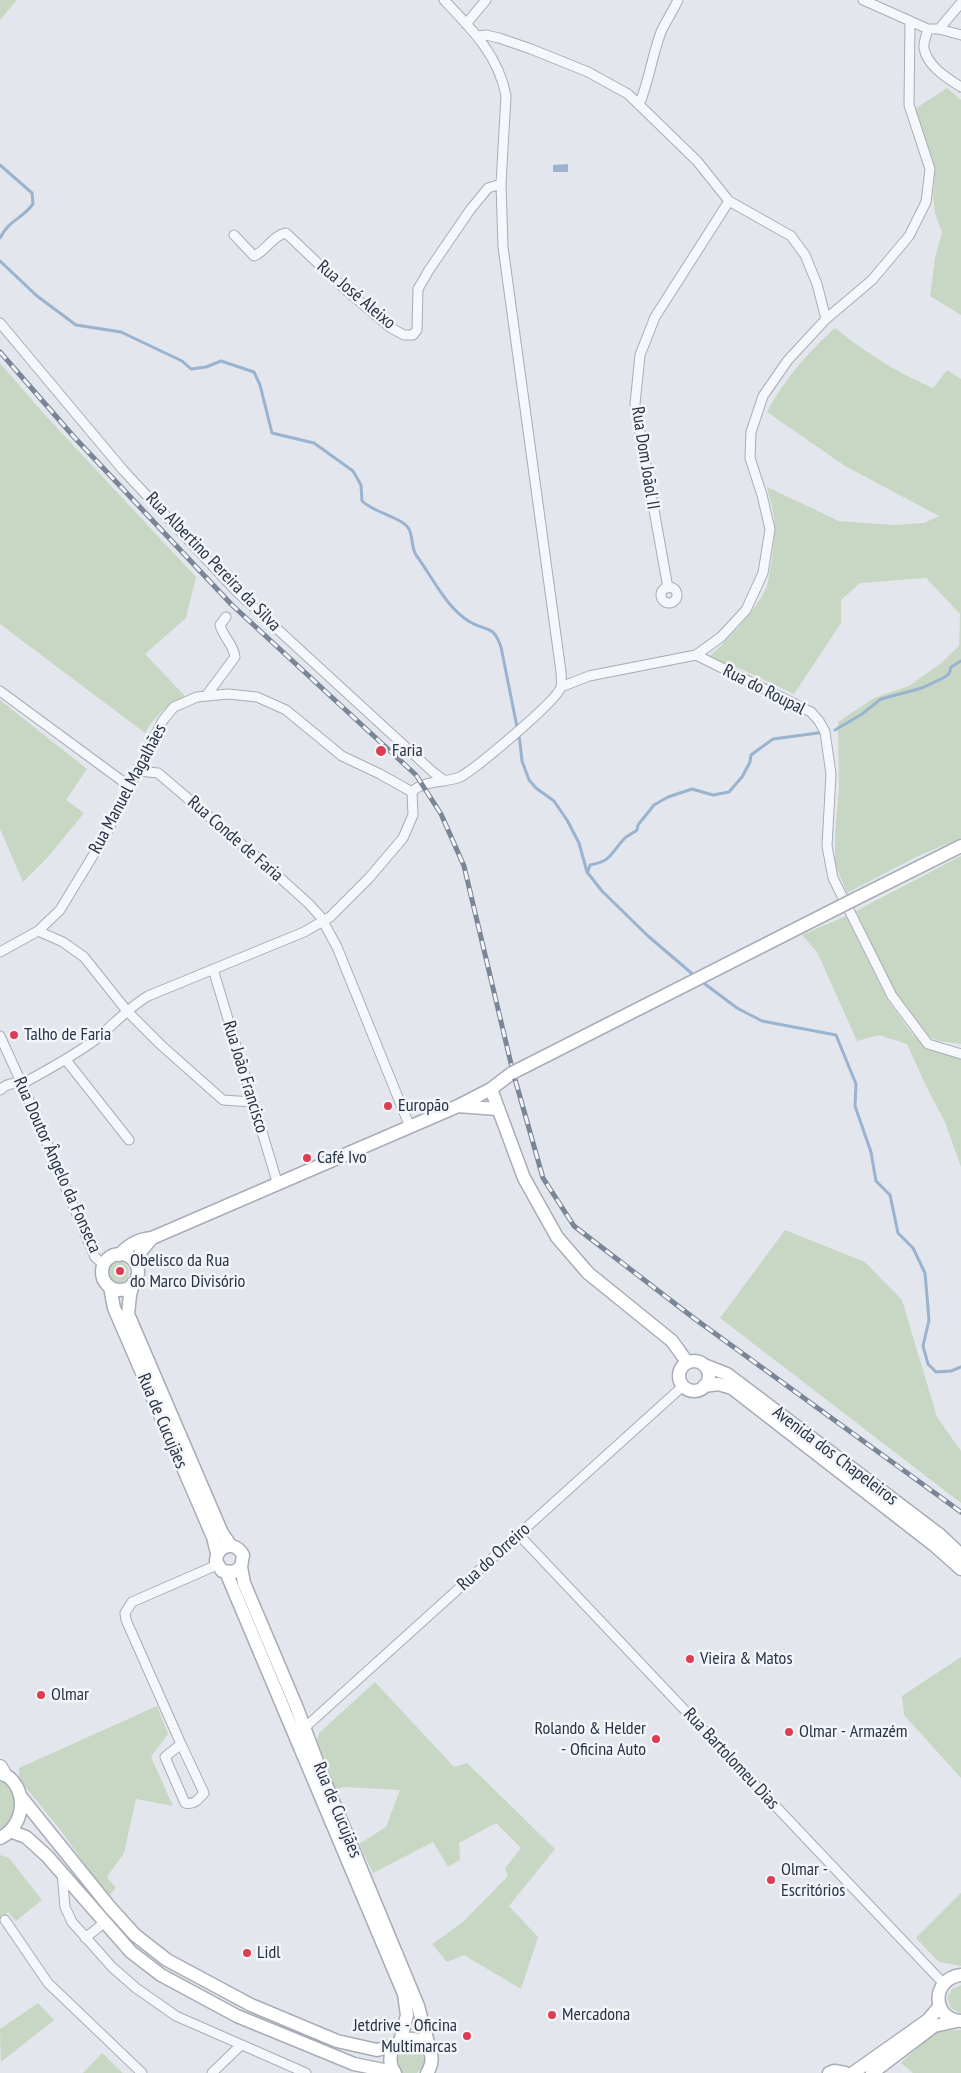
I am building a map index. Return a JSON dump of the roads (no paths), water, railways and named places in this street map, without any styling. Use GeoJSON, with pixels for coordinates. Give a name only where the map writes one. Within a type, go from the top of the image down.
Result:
{"type":"FeatureCollection","features":[{"type":"Feature","properties":{"kind":"street"},"geometry":{"type":"LineString","coordinates":[[444,0],[478,36],[494,60],[504,82],[506,96],[501,184],[503,247],[561,672],[561,687]]}},
{"type":"Feature","properties":{"kind":"street"},"geometry":{"type":"LineString","coordinates":[[466,24],[486,0]]}},
{"type":"Feature","properties":{"kind":"street"},"geometry":{"type":"LineString","coordinates":[[640,105],[662,30],[678,0]]}},
{"type":"Feature","properties":{"kind":"street"},"geometry":{"type":"LineString","coordinates":[[863,0],[910,22],[961,35]]}},
{"type":"Feature","properties":{"kind":"street"},"geometry":{"type":"LineString","coordinates":[[939,29],[961,3]]}},
{"type":"Feature","properties":{"kind":"street"},"geometry":{"type":"LineString","coordinates":[[0,1090],[4,1086],[13,1083],[22,1084],[66,1060],[95,1040],[127,1011],[148,996],[273,945],[323,922],[370,878],[397,848],[407,831],[412,816],[412,792],[423,785],[455,778],[468,771],[532,718],[561,687],[589,676],[696,655],[721,637],[746,610],[763,574],[770,529],[762,495],[750,458],[751,432],[763,396],[788,360],[826,319],[872,280],[909,236],[926,202],[930,169],[908,105],[910,22]]}},
{"type":"Feature","properties":{"kind":"street"},"geometry":{"type":"LineString","coordinates":[[928,28],[924,47],[931,62],[947,78],[961,87]]}},
{"type":"Feature","properties":{"kind":"street"},"geometry":{"type":"LineString","coordinates":[[478,36],[486,35],[499,38],[588,72],[628,94],[697,161],[729,201],[791,236],[805,255],[817,284],[826,319]]}},
{"type":"Feature","properties":{"kind":"street","name":"Rua José Aleixo"},"geometry":{"type":"LineString","coordinates":[[234,235],[254,256],[259,254],[280,234],[286,233],[346,290],[391,328],[404,335],[414,335],[417,330],[418,289],[429,270],[488,188],[501,184]]}},
{"type":"Feature","properties":{"kind":"street","name":"Rua Dom Joãol II"},"geometry":{"type":"LineString","coordinates":[[668,588],[635,404],[640,355],[655,317],[729,201]]}},
{"type":"Feature","properties":{"kind":"street","name":"Rua Albertino Pereira da Silva"},"geometry":{"type":"LineString","coordinates":[[0,323],[123,470],[237,592],[445,781]]}},
{"type":"Feature","properties":{"kind":"street"},"geometry":{"type":"LineString","coordinates":[[206,696],[235,657],[234,646],[223,635],[220,625],[226,617]]}},
{"type":"Feature","properties":{"kind":"street","name":"Rua do Roupal"},"geometry":{"type":"LineString","coordinates":[[696,655],[810,712],[819,721],[825,732],[831,774],[827,846],[833,878],[892,996],[928,1044],[961,1054]]}},
{"type":"Feature","properties":{"kind":"street"},"geometry":{"type":"LineString","coordinates":[[0,691],[129,786]]}},
{"type":"Feature","properties":{"kind":"street","name":"Rua Manuel Magalhães"},"geometry":{"type":"LineString","coordinates":[[0,952],[38,931],[60,910],[106,834],[129,786],[139,771],[147,748],[163,720],[174,707],[197,697],[228,694],[257,697],[286,710],[342,756],[412,792]]}},
{"type":"Feature","properties":{"kind":"street","name":"Rua Conde de Faria"},"geometry":{"type":"LineString","coordinates":[[139,771],[158,773],[301,896],[323,922],[337,946],[410,1127]]}},
{"type":"Feature","properties":{"kind":"street"},"geometry":{"type":"LineString","coordinates":[[152,1238],[141,1251],[134,1283],[124,1290],[110,1287],[102,1276],[104,1265],[109,1258],[119,1255],[129,1245],[152,1238],[278,1185],[458,1106],[491,1089],[512,1073],[961,846]]}},
{"type":"Feature","properties":{"kind":"street"},"geometry":{"type":"LineString","coordinates":[[38,931],[63,942],[84,957],[127,1011],[161,1045],[223,1100],[252,1102]]}},
{"type":"Feature","properties":{"kind":"street","name":"Rua João Francisco"},"geometry":{"type":"LineString","coordinates":[[213,969],[278,1185]]}},
{"type":"Feature","properties":{"kind":"street","name":"Rua Doutor Ângelo da Fonseca"},"geometry":{"type":"LineString","coordinates":[[0,1036],[95,1257],[104,1265]]}},
{"type":"Feature","properties":{"kind":"street"},"geometry":{"type":"LineString","coordinates":[[66,1060],[129,1140]]}},
{"type":"Feature","properties":{"kind":"street"},"geometry":{"type":"LineString","coordinates":[[491,1089],[524,1178],[557,1237],[588,1273],[672,1340],[687,1362],[679,1373],[683,1386]]}},
{"type":"Feature","properties":{"kind":"street"},"geometry":{"type":"LineString","coordinates":[[458,1106],[497,1109]]}},
{"type":"Feature","properties":{"kind":"street"},"geometry":{"type":"LineString","coordinates":[[119,1255],[130,1258],[137,1267]]}},
{"type":"Feature","properties":{"kind":"street","name":"Rua de Cucujães"},"geometry":{"type":"LineString","coordinates":[[134,1283],[130,1295],[128,1314],[222,1533],[231,1546],[241,1552],[244,1583],[297,1708],[300,1732],[404,1994],[407,2015],[398,2044],[390,2056],[394,2071]]}},
{"type":"Feature","properties":{"kind":"street","name":"Rua de Cucujães"},"geometry":{"type":"LineString","coordinates":[[110,1287],[114,1308],[213,1537],[220,1563],[300,1732],[418,2006],[431,2054]]}},
{"type":"Feature","properties":{"kind":"street","name":"Avenida dos Chapeleiros"},"geometry":{"type":"LineString","coordinates":[[687,1362],[696,1361],[727,1374],[940,1535],[961,1556]]}},
{"type":"Feature","properties":{"kind":"street"},"geometry":{"type":"LineString","coordinates":[[704,1365],[708,1374],[704,1386]]}},
{"type":"Feature","properties":{"kind":"street","name":"Avenida dos Chapeleiros"},"geometry":{"type":"LineString","coordinates":[[683,1386],[696,1391],[704,1386],[718,1384],[732,1388],[934,1545],[961,1569]]}},
{"type":"Feature","properties":{"kind":"street","name":"Rua do Orreiro"},"geometry":{"type":"LineString","coordinates":[[300,1732],[683,1386]]}},
{"type":"Feature","properties":{"kind":"street","name":"Rua Bartolomeu Dias"},"geometry":{"type":"LineString","coordinates":[[519,1535],[944,1983]]}},
{"type":"Feature","properties":{"kind":"street"},"geometry":{"type":"LineString","coordinates":[[220,1563],[223,1547],[231,1546]]}},
{"type":"Feature","properties":{"kind":"street"},"geometry":{"type":"LineString","coordinates":[[220,1563],[234,1572],[241,1567]]}},
{"type":"Feature","properties":{"kind":"street"},"geometry":{"type":"LineString","coordinates":[[181,1744],[165,1757],[185,1803],[191,1804],[199,1800],[204,1793],[126,1620],[125,1612],[132,1602],[220,1563]]}},
{"type":"Feature","properties":{"kind":"street"},"geometry":{"type":"LineString","coordinates":[[1,1771],[13,1782],[21,1797],[108,1905],[135,1935],[167,1960],[251,2005],[337,2041],[377,2050],[410,2039],[419,2041],[426,2046],[431,2054],[429,2072]]}},
{"type":"Feature","properties":{"kind":"street"},"geometry":{"type":"LineString","coordinates":[[21,1797],[19,1815],[5,1835],[26,1837],[62,1873],[131,1952],[161,1975],[237,2016],[354,2064],[394,2071]]}},
{"type":"Feature","properties":{"kind":"street"},"geometry":{"type":"LineString","coordinates":[[62,1873],[65,1907],[72,1922],[112,1968],[136,1988],[176,2016],[306,2073]]}},
{"type":"Feature","properties":{"kind":"street"},"geometry":{"type":"LineString","coordinates":[[5,1920],[48,1983],[142,2073]]}},
{"type":"Feature","properties":{"kind":"street"},"geometry":{"type":"LineString","coordinates":[[85,1938],[104,1923]]}},
{"type":"Feature","properties":{"kind":"street"},"geometry":{"type":"LineString","coordinates":[[959,2021],[944,2013],[940,2006],[938,1994],[944,1983],[953,1976],[961,1975]]}},
{"type":"Feature","properties":{"kind":"street"},"geometry":{"type":"LineString","coordinates":[[853,2073],[928,2020],[940,2006]]}},
{"type":"Feature","properties":{"kind":"street"},"geometry":{"type":"LineString","coordinates":[[872,2073],[934,2026],[959,2021]]}},
{"type":"Feature","properties":{"kind":"street"},"geometry":{"type":"LineString","coordinates":[[212,2073],[240,2045]]}},
{"type":"Feature","properties":{"kind":"street"},"geometry":{"type":"LineString","coordinates":[[829,2073],[834,2071],[845,2073]]}},
{"type":"Feature","properties":{"kind":"water"},"geometry":{"type":"Polygon","coordinates":[[[568,164],[568,172],[553,172],[553,165],[568,164]]]}},
{"type":"Feature","properties":{"kind":"waterway"},"geometry":{"type":"LineString","coordinates":[[0,165],[32,193],[33,204],[8,227],[0,238]]}},
{"type":"Feature","properties":{"kind":"waterway"},"geometry":{"type":"LineString","coordinates":[[0,261],[37,296],[76,325],[121,332],[182,361],[191,369],[206,367],[221,361],[254,372],[260,385],[272,433],[314,443],[353,471],[361,485],[362,501],[406,525],[409,529],[416,555],[454,609],[470,622],[492,632],[498,640],[520,742],[522,761],[529,780],[536,788],[554,801],[567,820],[579,843],[587,872],[602,891],[648,936],[696,977]]}},
{"type":"Feature","properties":{"kind":"waterway"},"geometry":{"type":"LineString","coordinates":[[835,730],[862,714],[881,699],[922,688],[943,678],[949,674],[951,667],[961,661]]}},
{"type":"Feature","properties":{"kind":"waterway"},"geometry":{"type":"LineString","coordinates":[[588,871],[590,865],[607,859],[624,839],[637,830],[638,825],[654,805],[668,797],[692,789],[713,795],[729,792],[742,777],[750,762],[751,755],[773,739],[825,732]]}},
{"type":"Feature","properties":{"kind":"waterway"},"geometry":{"type":"LineString","coordinates":[[701,981],[737,1008],[762,1021],[836,1035],[856,1084],[855,1106],[871,1152],[876,1181],[890,1195],[898,1233],[913,1248],[925,1273],[929,1320],[923,1346],[928,1364],[936,1372],[951,1371],[961,1367]]}},
{"type":"Feature","properties":{"kind":"railway"},"geometry":{"type":"LineString","coordinates":[[0,352],[74,437],[232,605],[416,775],[441,814],[464,866],[513,1072],[543,1178],[574,1226],[695,1319],[961,1512]]}},
{"type":"Feature","properties":{"kind":"place","name":"Faria"},"geometry":{"type":"Point","coordinates":[381,751]}},
{"type":"Feature","properties":{"kind":"place","name":"Talho de Faria"},"geometry":{"type":"Point","coordinates":[14,1035]}},
{"type":"Feature","properties":{"kind":"place","name":"Europão"},"geometry":{"type":"Point","coordinates":[388,1106]}},
{"type":"Feature","properties":{"kind":"place","name":"Café Ivo"},"geometry":{"type":"Point","coordinates":[307,1158]}},
{"type":"Feature","properties":{"kind":"place","name":"Obelisco da Rua do Marco Divisório"},"geometry":{"type":"Point","coordinates":[120,1271]}},
{"type":"Feature","properties":{"kind":"place","name":"Vieira & Matos"},"geometry":{"type":"Point","coordinates":[690,1659]}},
{"type":"Feature","properties":{"kind":"place","name":"Olmar"},"geometry":{"type":"Point","coordinates":[41,1695]}},
{"type":"Feature","properties":{"kind":"place","name":"Olmar - Armazém"},"geometry":{"type":"Point","coordinates":[789,1732]}},
{"type":"Feature","properties":{"kind":"place","name":"Rolando & Helder - Oficina Auto"},"geometry":{"type":"Point","coordinates":[656,1739]}},
{"type":"Feature","properties":{"kind":"place","name":"Olmar - Escritórios"},"geometry":{"type":"Point","coordinates":[771,1880]}},
{"type":"Feature","properties":{"kind":"place","name":"Lidl"},"geometry":{"type":"Point","coordinates":[247,1953]}},
{"type":"Feature","properties":{"kind":"place","name":"Mercadona"},"geometry":{"type":"Point","coordinates":[552,2015]}},
{"type":"Feature","properties":{"kind":"place","name":"Jetdrive - Oficina Multimarcas"},"geometry":{"type":"Point","coordinates":[467,2036]}}]}
